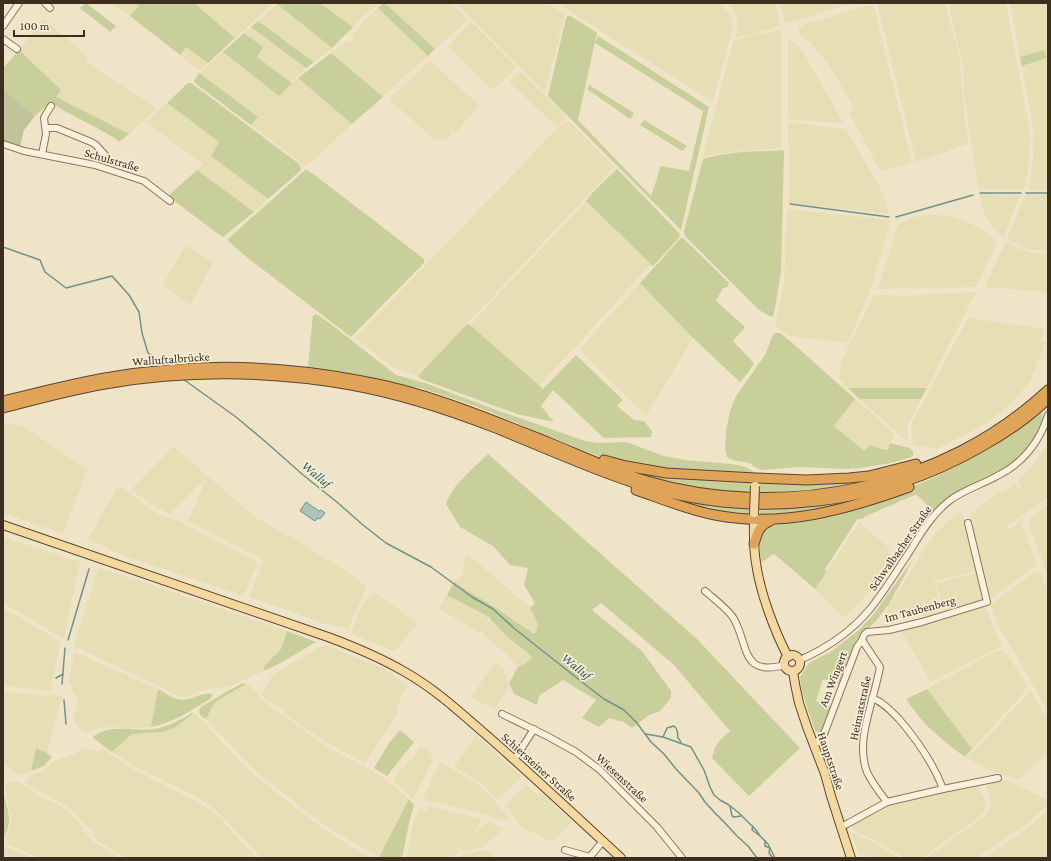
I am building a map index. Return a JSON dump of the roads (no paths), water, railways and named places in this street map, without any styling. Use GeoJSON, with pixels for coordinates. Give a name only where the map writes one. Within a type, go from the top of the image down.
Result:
{"type":"FeatureCollection","features":[{"type":"Feature","properties":{"kind":"highway","name":"Walluftalbrücke"},"geometry":{"type":"LineString","coordinates":[[30,398],[64,386],[105,378],[168,370],[210,367],[274,369],[316,377]]}},
{"type":"Feature","properties":{"kind":"highway"},"geometry":{"type":"LineString","coordinates":[[316,377],[371,382],[433,398],[461,407],[623,473],[647,481],[671,487],[720,495],[769,498],[818,495],[843,491],[873,484],[914,471],[937,462],[981,439],[1046,396]]}},
{"type":"Feature","properties":{"kind":"highway"},"geometry":{"type":"LineString","coordinates":[[316,377],[405,397],[442,408],[623,479],[671,494],[696,499],[772,505],[823,501],[848,497],[921,476],[968,455]]}},
{"type":"Feature","properties":{"kind":"highway"},"geometry":{"type":"LineString","coordinates":[[754,544],[757,534],[762,526],[768,521],[827,512],[856,505],[885,496],[949,468],[1007,431],[1046,396]]}},
{"type":"Feature","properties":{"kind":"highway"},"geometry":{"type":"LineString","coordinates":[[3,401],[30,398]]}},
{"type":"Feature","properties":{"kind":"highway"},"geometry":{"type":"LineString","coordinates":[[3,408],[30,398]]}},
{"type":"Feature","properties":{"kind":"highway"},"geometry":{"type":"LineString","coordinates":[[555,445],[599,459],[646,470],[755,482],[822,480],[869,476],[924,462],[981,439]]}},
{"type":"Feature","properties":{"kind":"highway"},"geometry":{"type":"LineString","coordinates":[[578,462],[608,478],[697,511],[715,515],[754,516],[774,520]]}},
{"type":"Feature","properties":{"kind":"main road"},"geometry":{"type":"LineString","coordinates":[[755,482],[754,544],[757,574],[777,634],[788,656]]}},
{"type":"Feature","properties":{"kind":"main road","name":"Schiersteiner Straße"},"geometry":{"type":"LineString","coordinates":[[3,525],[346,644],[367,652],[394,666],[412,676],[440,696],[514,760],[621,858]]}},
{"type":"Feature","properties":{"kind":"main road"},"geometry":{"type":"LineString","coordinates":[[795,655],[800,660],[798,668],[793,670],[788,669],[785,665],[785,660],[788,656],[795,655]]}},
{"type":"Feature","properties":{"kind":"main road","name":"Hauptstraße"},"geometry":{"type":"LineString","coordinates":[[793,670],[799,703],[825,774],[840,827],[851,858]]}},
{"type":"Feature","properties":{"kind":"street"},"geometry":{"type":"LineString","coordinates":[[3,26],[19,3]]}},
{"type":"Feature","properties":{"kind":"street"},"geometry":{"type":"LineString","coordinates":[[44,3],[50,8]]}},
{"type":"Feature","properties":{"kind":"street"},"geometry":{"type":"LineString","coordinates":[[3,39],[17,50]]}},
{"type":"Feature","properties":{"kind":"street"},"geometry":{"type":"LineString","coordinates":[[42,154],[46,134],[44,118],[51,106]]}},
{"type":"Feature","properties":{"kind":"street","name":"Schulstraße"},"geometry":{"type":"LineString","coordinates":[[46,128],[57,128],[91,142],[96,145],[106,156]]}},
{"type":"Feature","properties":{"kind":"street","name":"Schulstraße"},"geometry":{"type":"LineString","coordinates":[[3,144],[24,151],[95,165],[144,181],[170,201]]}},
{"type":"Feature","properties":{"kind":"street","name":"Schwalbacher Straße"},"geometry":{"type":"LineString","coordinates":[[800,660],[832,643],[861,619],[877,600],[920,534],[939,510],[967,489],[997,476],[1016,464],[1028,453],[1037,440],[1048,415]]}},
{"type":"Feature","properties":{"kind":"street","name":"Im Taubenberg"},"geometry":{"type":"LineString","coordinates":[[862,640],[867,632],[889,630],[987,602],[968,523]]}},
{"type":"Feature","properties":{"kind":"street"},"geometry":{"type":"LineString","coordinates":[[705,591],[729,612],[734,619],[747,654],[754,663],[767,668],[785,665]]}},
{"type":"Feature","properties":{"kind":"street","name":"Heimatstraße"},"geometry":{"type":"LineString","coordinates":[[862,640],[880,667],[863,734],[863,757],[870,778],[887,802]]}},
{"type":"Feature","properties":{"kind":"street","name":"Am Wingert"},"geometry":{"type":"LineString","coordinates":[[814,746],[824,734],[857,647],[862,640]]}},
{"type":"Feature","properties":{"kind":"street"},"geometry":{"type":"LineString","coordinates":[[872,698],[883,703],[916,740],[931,762],[943,789]]}},
{"type":"Feature","properties":{"kind":"street","name":"Wiesenstraße"},"geometry":{"type":"LineString","coordinates":[[502,714],[534,729],[576,752],[600,769],[657,827],[682,858]]}},
{"type":"Feature","properties":{"kind":"street"},"geometry":{"type":"LineString","coordinates":[[516,757],[534,729]]}},
{"type":"Feature","properties":{"kind":"street"},"geometry":{"type":"LineString","coordinates":[[840,827],[887,802],[998,778]]}},
{"type":"Feature","properties":{"kind":"street"},"geometry":{"type":"LineString","coordinates":[[565,850],[589,858],[603,842]]}},
{"type":"Feature","properties":{"kind":"water"},"geometry":{"type":"Polygon","coordinates":[[[306,502],[319,511],[321,510],[325,513],[320,519],[318,518],[315,521],[300,511],[306,502]]]}},
{"type":"Feature","properties":{"kind":"waterway"},"geometry":{"type":"LineString","coordinates":[[980,193],[1021,193]]}},
{"type":"Feature","properties":{"kind":"waterway"},"geometry":{"type":"LineString","coordinates":[[1026,193],[1048,193]]}},
{"type":"Feature","properties":{"kind":"waterway"},"geometry":{"type":"LineString","coordinates":[[896,217],[973,195]]}},
{"type":"Feature","properties":{"kind":"waterway"},"geometry":{"type":"LineString","coordinates":[[790,204],[889,217]]}},
{"type":"Feature","properties":{"kind":"waterway","name":"Walluf"},"geometry":{"type":"LineString","coordinates":[[3,247],[40,260],[45,272],[66,288],[112,276],[129,295],[139,312],[142,333],[148,353],[165,366]]}},
{"type":"Feature","properties":{"kind":"waterway","name":"Walluf"},"geometry":{"type":"LineString","coordinates":[[183,379],[236,417],[386,543],[431,567],[472,597],[493,609],[515,629],[587,686],[604,699],[624,710],[637,723],[651,742],[664,754],[699,793],[715,813],[748,846],[757,858]]}},
{"type":"Feature","properties":{"kind":"waterway"},"geometry":{"type":"LineString","coordinates":[[68,640],[89,569]]}},
{"type":"Feature","properties":{"kind":"waterway"},"geometry":{"type":"LineString","coordinates":[[62,684],[65,648]]}},
{"type":"Feature","properties":{"kind":"waterway"},"geometry":{"type":"LineString","coordinates":[[56,678],[63,674]]}},
{"type":"Feature","properties":{"kind":"waterway"},"geometry":{"type":"LineString","coordinates":[[64,700],[66,724]]}},
{"type":"Feature","properties":{"kind":"waterway","name":"Walluf"},"geometry":{"type":"LineString","coordinates":[[663,737],[667,728],[674,726],[676,727],[678,738],[681,743]]}},
{"type":"Feature","properties":{"kind":"waterway","name":"Walluf"},"geometry":{"type":"LineString","coordinates":[[646,734],[663,737],[691,747],[704,770],[714,795],[739,813],[756,830],[768,844],[775,858]]}},
{"type":"Feature","properties":{"kind":"waterway","name":"Walluf"},"geometry":{"type":"LineString","coordinates":[[730,806],[732,816],[741,816]]}},
{"type":"Feature","properties":{"kind":"waterway","name":"Walluf"},"geometry":{"type":"LineString","coordinates":[[753,826],[752,830],[759,835]]}},
{"type":"Feature","properties":{"kind":"waterway","name":"Walluf"},"geometry":{"type":"LineString","coordinates":[[765,841],[765,846],[770,848],[769,853],[774,858]]}}]}
